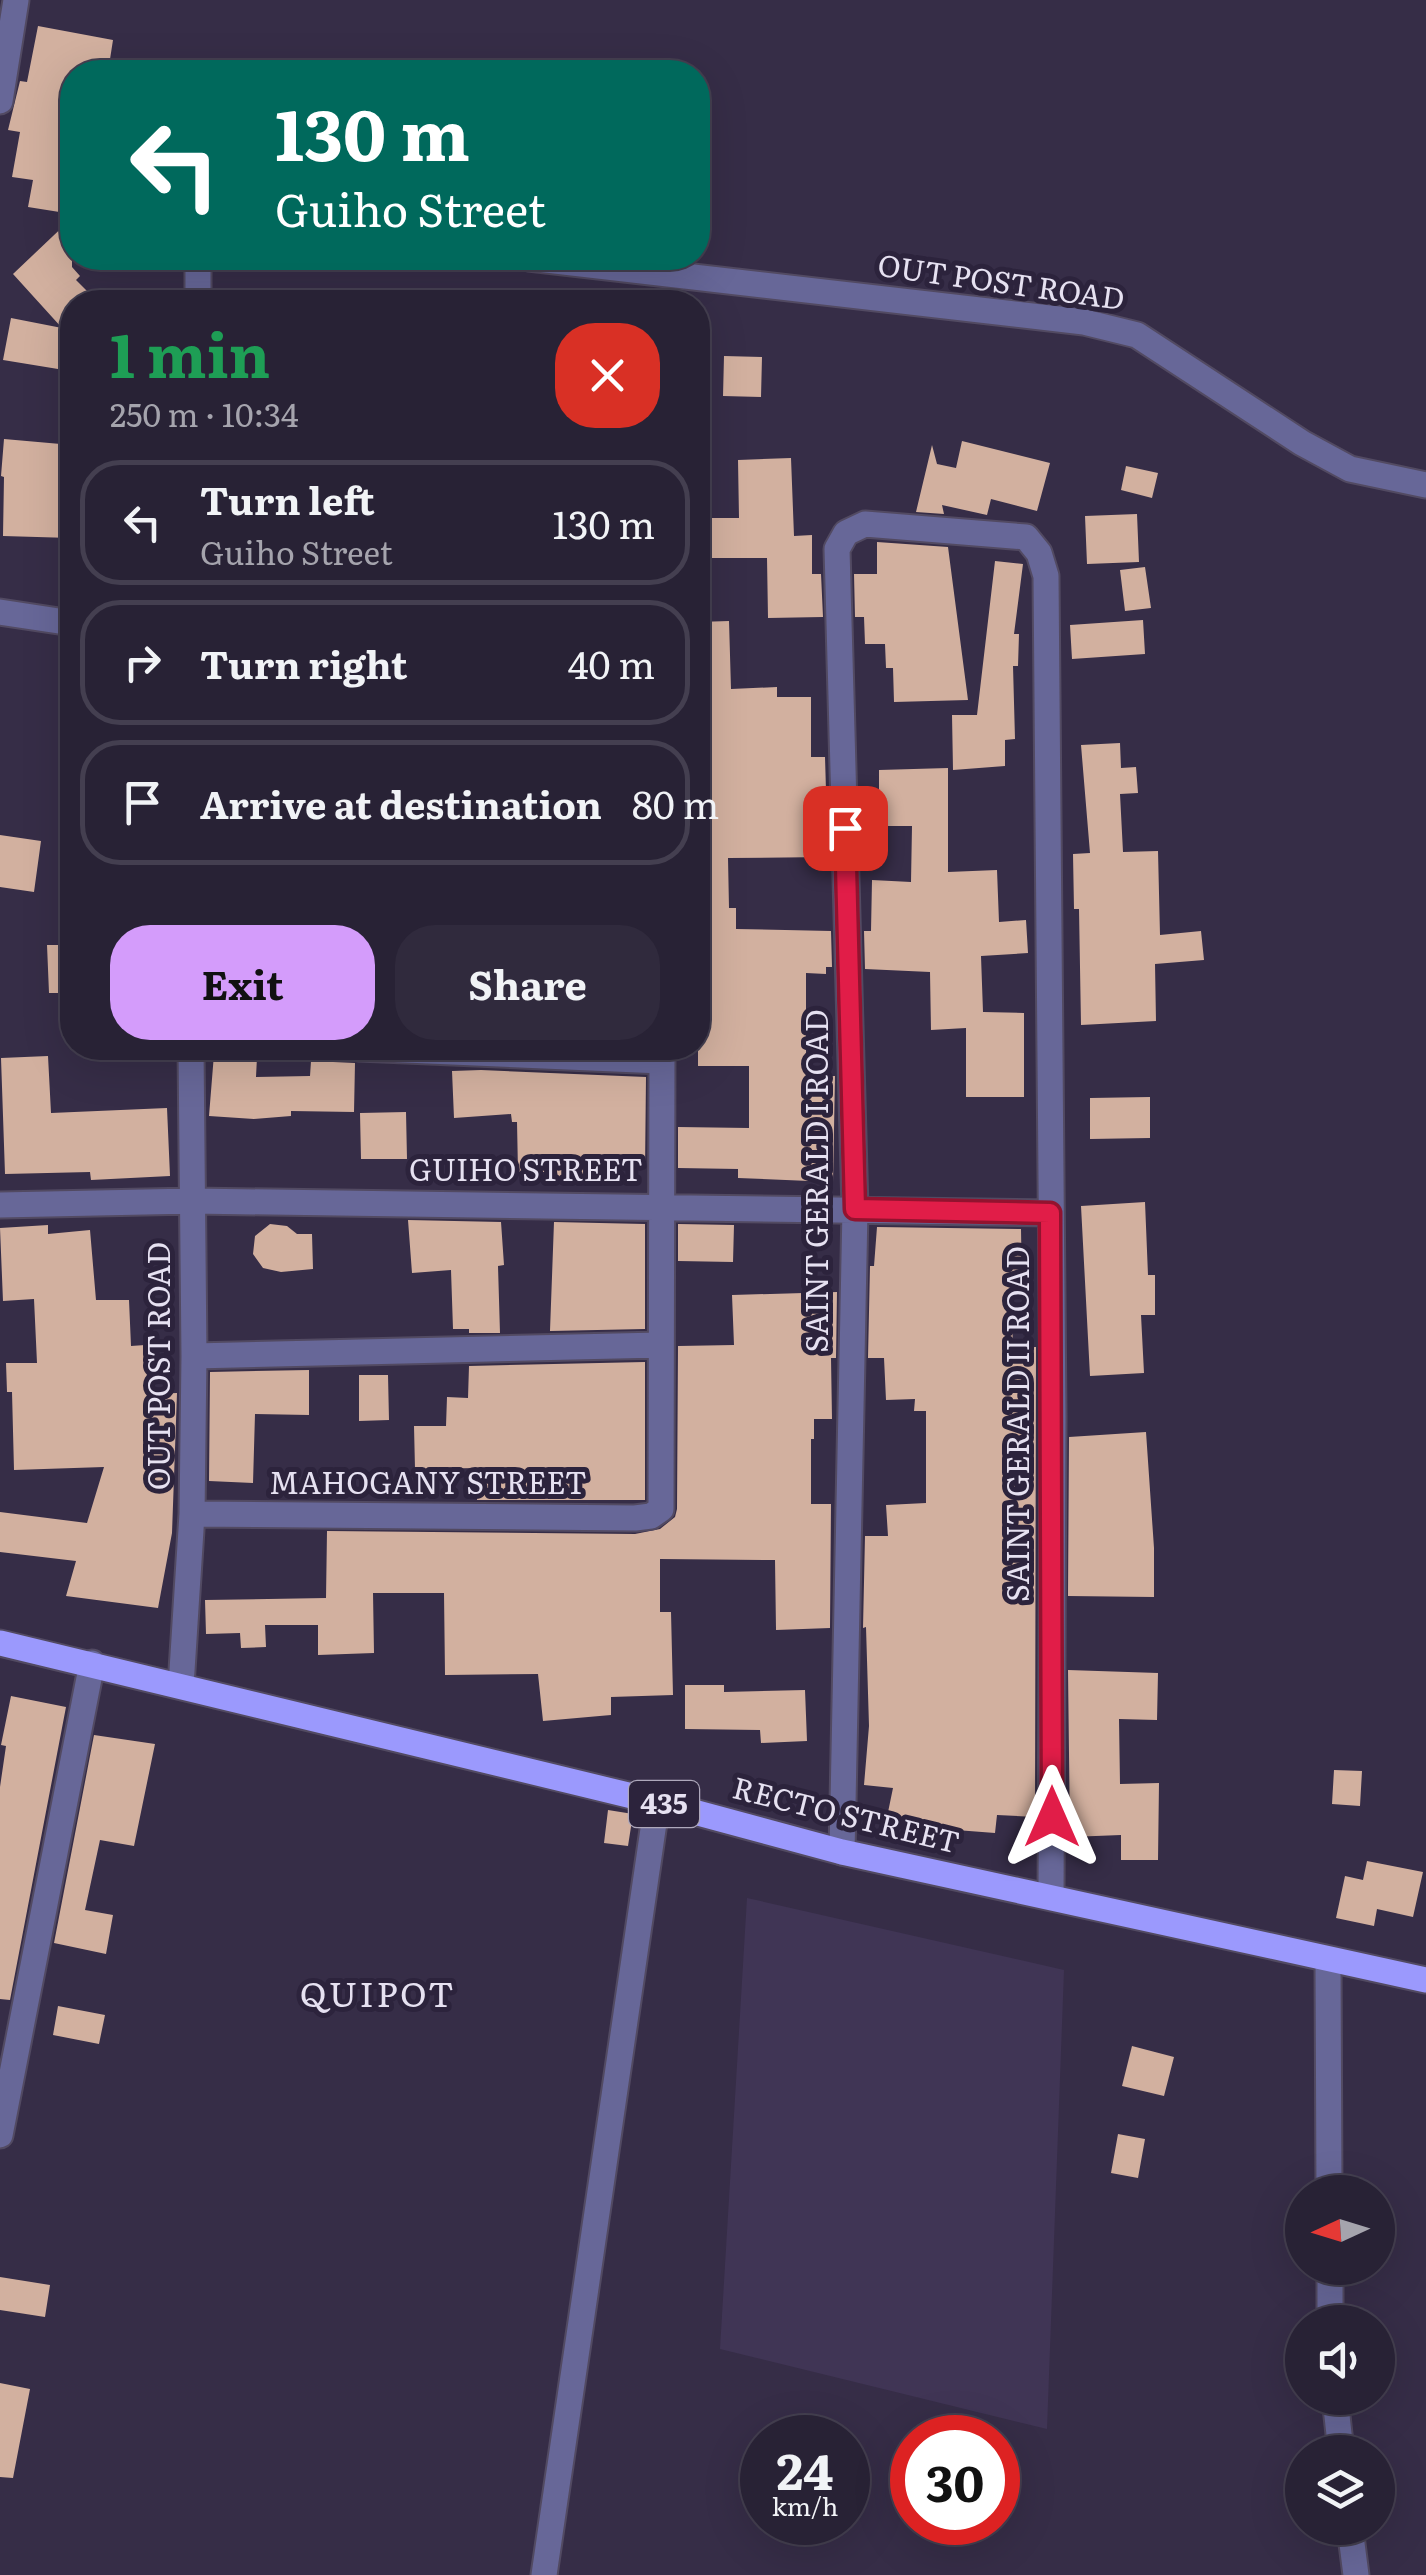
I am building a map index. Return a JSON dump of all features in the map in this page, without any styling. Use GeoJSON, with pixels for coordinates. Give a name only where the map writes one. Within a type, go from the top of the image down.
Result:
{"type":"FeatureCollection","features":[{"type":"Feature","properties":{"kind":"main road","name":"RECTO STREET"},"geometry":{"type":"LineString","coordinates":[[0,1643],[657,1802],[842,1852],[1328,1960]]}},
{"type":"Feature","properties":{"kind":"main road","name":"435"},"geometry":{"type":"LineString","coordinates":[[1328,1960],[1426,1980]]}},
{"type":"Feature","properties":{"kind":"street"},"geometry":{"type":"LineString","coordinates":[[0,102],[16,0]]}},
{"type":"Feature","properties":{"kind":"street","name":"OUT POST ROAD"},"geometry":{"type":"LineString","coordinates":[[633,270],[1084,322],[1136,335],[1302,443],[1350,468],[1426,485]]}},
{"type":"Feature","properties":{"kind":"street","name":"SAINT GERALD I ROAD"},"geometry":{"type":"LineString","coordinates":[[842,1852],[855,1209],[837,549],[846,532],[865,524],[1026,537]]}},
{"type":"Feature","properties":{"kind":"street","name":"SAINT GERALD II ROAD"},"geometry":{"type":"LineString","coordinates":[[1026,537],[1039,553],[1046,576],[1051,1897]]}},
{"type":"Feature","properties":{"kind":"street"},"geometry":{"type":"LineString","coordinates":[[0,612],[60,622]]}},
{"type":"Feature","properties":{"kind":"street","name":"OUT POST ROAD"},"geometry":{"type":"LineString","coordinates":[[181,1686],[192,1514],[191,1060]]}},
{"type":"Feature","properties":{"kind":"street"},"geometry":{"type":"LineString","coordinates":[[194,1356],[660,1345],[662,1060]]}},
{"type":"Feature","properties":{"kind":"street","name":"GUIHO STREET"},"geometry":{"type":"LineString","coordinates":[[0,1206],[194,1201],[1050,1213]]}},
{"type":"Feature","properties":{"kind":"street","name":"MAHOGANY STREET"},"geometry":{"type":"LineString","coordinates":[[192,1514],[650,1516],[661,1508],[660,1345]]}},
{"type":"Feature","properties":{"kind":"street"},"geometry":{"type":"LineString","coordinates":[[0,2135],[92,1664]]}},
{"type":"Feature","properties":{"kind":"street"},"geometry":{"type":"LineString","coordinates":[[544,2575],[657,1802]]}},
{"type":"Feature","properties":{"kind":"street"},"geometry":{"type":"LineString","coordinates":[[1328,1960],[1330,2175]]}},
{"type":"Feature","properties":{"kind":"street"},"geometry":{"type":"LineString","coordinates":[[1352,2545],[1356,2575]]}},
{"type":"Feature","properties":{"kind":"shaded area"},"geometry":{"type":"Polygon","coordinates":[[[747,1898],[1064,1970],[1047,2429],[1020,2422],[1020,2415],[990,2415],[720,2349],[747,1898]]]}},
{"type":"Feature","properties":{"kind":"building"},"geometry":{"type":"Polygon","coordinates":[[[38,26],[113,40],[110,60],[60,60],[60,212],[28,207],[33,180],[12,177],[20,132],[8,130],[20,81],[27,82],[38,26]]]}},
{"type":"Feature","properties":{"kind":"building"},"geometry":{"type":"Polygon","coordinates":[[[60,229],[60,270],[75,270],[80,276],[76,280],[86,290],[60,290],[60,326],[13,274],[60,229]]]}},
{"type":"Feature","properties":{"kind":"building"},"geometry":{"type":"Polygon","coordinates":[[[11,318],[60,328],[58,369],[3,360],[11,318]]]}},
{"type":"Feature","properties":{"kind":"building"},"geometry":{"type":"Polygon","coordinates":[[[724,356],[762,357],[761,397],[723,396],[724,356]]]}},
{"type":"Feature","properties":{"kind":"building"},"geometry":{"type":"Polygon","coordinates":[[[4,439],[60,444],[60,538],[3,536],[4,439]]]}},
{"type":"Feature","properties":{"kind":"building"},"geometry":{"type":"Polygon","coordinates":[[[962,441],[1050,463],[1037,511],[991,499],[987,515],[942,505],[944,514],[916,512],[932,445],[937,464],[956,468],[962,441]]]}},
{"type":"Feature","properties":{"kind":"building"},"geometry":{"type":"Polygon","coordinates":[[[791,458],[794,536],[812,535],[812,574],[821,574],[823,617],[768,618],[767,558],[710,558],[710,518],[739,518],[738,460],[791,458]]]}},
{"type":"Feature","properties":{"kind":"building"},"geometry":{"type":"Polygon","coordinates":[[[1126,466],[1158,473],[1152,498],[1121,490],[1126,466]]]}},
{"type":"Feature","properties":{"kind":"building"},"geometry":{"type":"Polygon","coordinates":[[[1137,514],[1139,562],[1087,564],[1085,516],[1137,514]]]}},
{"type":"Feature","properties":{"kind":"building"},"geometry":{"type":"Polygon","coordinates":[[[877,542],[948,547],[968,700],[894,702],[893,668],[886,668],[885,644],[865,644],[864,617],[855,617],[854,574],[877,574],[877,542]]]}},
{"type":"Feature","properties":{"kind":"building"},"geometry":{"type":"Polygon","coordinates":[[[995,561],[1023,564],[1014,634],[1019,634],[1018,666],[1013,666],[1015,739],[1005,740],[1005,766],[953,770],[952,715],[977,715],[995,561]]]}},
{"type":"Feature","properties":{"kind":"building"},"geometry":{"type":"Polygon","coordinates":[[[1145,567],[1151,608],[1125,611],[1120,570],[1145,567]]]}},
{"type":"Feature","properties":{"kind":"building"},"geometry":{"type":"Polygon","coordinates":[[[1143,620],[1145,654],[1072,659],[1070,625],[1143,620]]]}},
{"type":"Feature","properties":{"kind":"building"},"geometry":{"type":"Polygon","coordinates":[[[729,621],[731,689],[777,687],[777,697],[811,697],[811,757],[825,757],[828,857],[728,858],[729,908],[736,908],[736,929],[831,931],[832,967],[826,967],[826,974],[806,973],[806,1077],[835,1076],[833,1182],[738,1178],[738,1169],[678,1168],[678,1127],[749,1128],[749,1066],[698,1066],[698,1060],[710,1060],[710,622],[729,621]]]}},
{"type":"Feature","properties":{"kind":"building"},"geometry":{"type":"Polygon","coordinates":[[[1120,743],[1121,768],[1136,767],[1138,793],[1120,794],[1123,852],[1158,851],[1160,935],[1201,931],[1204,960],[1155,964],[1156,1021],[1081,1025],[1079,909],[1074,909],[1073,854],[1090,853],[1081,745],[1120,743]]]}},
{"type":"Feature","properties":{"kind":"building"},"geometry":{"type":"Polygon","coordinates":[[[948,768],[948,872],[997,870],[999,922],[1026,920],[1028,953],[981,956],[983,1012],[1024,1013],[1024,1097],[966,1097],[966,1028],[931,1030],[930,972],[865,969],[864,931],[871,931],[872,880],[911,882],[912,826],[879,826],[879,770],[948,768]]]}},
{"type":"Feature","properties":{"kind":"building"},"geometry":{"type":"Polygon","coordinates":[[[0,835],[41,841],[34,892],[0,887],[0,835]]]}},
{"type":"Feature","properties":{"kind":"building"},"geometry":{"type":"Polygon","coordinates":[[[47,945],[60,945],[60,993],[49,993],[47,945]]]}},
{"type":"Feature","properties":{"kind":"building"},"geometry":{"type":"Polygon","coordinates":[[[48,1056],[51,1113],[167,1108],[170,1176],[91,1180],[90,1172],[5,1174],[1,1058],[48,1056]]]}},
{"type":"Feature","properties":{"kind":"building"},"geometry":{"type":"Polygon","coordinates":[[[214,1060],[257,1060],[256,1077],[310,1076],[311,1061],[355,1063],[354,1112],[291,1111],[291,1116],[254,1119],[209,1116],[214,1060]]]}},
{"type":"Feature","properties":{"kind":"building"},"geometry":{"type":"Polygon","coordinates":[[[452,1071],[646,1077],[645,1169],[597,1170],[597,1174],[558,1177],[557,1172],[518,1172],[517,1122],[512,1122],[511,1114],[454,1118],[452,1071]]]}},
{"type":"Feature","properties":{"kind":"building"},"geometry":{"type":"Polygon","coordinates":[[[1150,1097],[1150,1138],[1090,1139],[1090,1098],[1150,1097]]]}},
{"type":"Feature","properties":{"kind":"building"},"geometry":{"type":"Polygon","coordinates":[[[406,1112],[407,1159],[361,1159],[360,1113],[406,1112]]]}},
{"type":"Feature","properties":{"kind":"building"},"geometry":{"type":"Polygon","coordinates":[[[1145,1202],[1148,1275],[1155,1275],[1155,1315],[1141,1315],[1144,1373],[1090,1376],[1081,1206],[1145,1202]]]}},
{"type":"Feature","properties":{"kind":"building"},"geometry":{"type":"Polygon","coordinates":[[[408,1220],[501,1222],[504,1265],[498,1266],[500,1333],[453,1329],[451,1270],[412,1273],[408,1220]]]}},
{"type":"Feature","properties":{"kind":"building"},"geometry":{"type":"Polygon","coordinates":[[[554,1222],[645,1224],[645,1329],[550,1331],[554,1222]]]}},
{"type":"Feature","properties":{"kind":"building"},"geometry":{"type":"Polygon","coordinates":[[[270,1224],[287,1226],[297,1234],[312,1234],[313,1269],[281,1272],[263,1268],[253,1254],[255,1236],[270,1224]]]}},
{"type":"Feature","properties":{"kind":"building"},"geometry":{"type":"Polygon","coordinates":[[[678,1224],[734,1225],[733,1262],[678,1261],[678,1224]]]}},
{"type":"Feature","properties":{"kind":"building"},"geometry":{"type":"Polygon","coordinates":[[[48,1225],[48,1234],[90,1230],[96,1300],[129,1300],[131,1346],[145,1345],[148,1394],[177,1393],[172,1533],[158,1608],[66,1596],[76,1561],[0,1552],[0,1512],[87,1523],[104,1467],[14,1470],[12,1392],[7,1392],[6,1363],[37,1363],[34,1299],[3,1301],[0,1228],[48,1225]]]}},
{"type":"Feature","properties":{"kind":"building"},"geometry":{"type":"Polygon","coordinates":[[[877,1227],[1021,1229],[1022,1291],[1011,1291],[1013,1348],[1036,1347],[1035,1817],[997,1815],[995,1833],[887,1817],[893,1788],[864,1785],[869,1726],[866,1627],[863,1628],[865,1536],[888,1536],[886,1505],[926,1503],[926,1411],[914,1411],[915,1399],[886,1400],[884,1358],[868,1358],[870,1266],[874,1266],[877,1227]]]}},
{"type":"Feature","properties":{"kind":"building"},"geometry":{"type":"Polygon","coordinates":[[[837,1292],[836,1358],[831,1358],[832,1419],[814,1419],[811,1439],[811,1504],[831,1504],[830,1628],[776,1630],[775,1560],[660,1559],[660,1612],[671,1612],[673,1695],[611,1697],[611,1715],[543,1721],[538,1674],[445,1675],[444,1593],[373,1593],[374,1653],[318,1655],[318,1625],[265,1625],[266,1647],[241,1648],[240,1633],[206,1634],[205,1600],[326,1598],[327,1531],[635,1534],[660,1529],[675,1517],[677,1509],[678,1346],[734,1345],[732,1295],[837,1292]]]}},
{"type":"Feature","properties":{"kind":"building"},"geometry":{"type":"Polygon","coordinates":[[[645,1362],[645,1500],[477,1500],[478,1468],[415,1469],[414,1426],[446,1426],[447,1397],[468,1398],[469,1366],[645,1362]]]}},
{"type":"Feature","properties":{"kind":"building"},"geometry":{"type":"Polygon","coordinates":[[[309,1370],[309,1415],[255,1414],[253,1483],[209,1481],[210,1372],[309,1370]]]}},
{"type":"Feature","properties":{"kind":"building"},"geometry":{"type":"Polygon","coordinates":[[[359,1375],[388,1375],[389,1420],[359,1421],[359,1375]]]}},
{"type":"Feature","properties":{"kind":"building"},"geometry":{"type":"Polygon","coordinates":[[[1146,1432],[1154,1597],[1068,1596],[1069,1437],[1146,1432]]]}},
{"type":"Feature","properties":{"kind":"building"},"geometry":{"type":"Polygon","coordinates":[[[1068,1670],[1158,1673],[1157,1720],[1119,1719],[1120,1784],[1159,1783],[1158,1860],[1121,1860],[1121,1835],[1070,1837],[1068,1670]]]}},
{"type":"Feature","properties":{"kind":"building"},"geometry":{"type":"Polygon","coordinates":[[[685,1685],[724,1685],[724,1692],[805,1690],[807,1741],[761,1743],[760,1730],[685,1729],[685,1685]]]}},
{"type":"Feature","properties":{"kind":"building"},"geometry":{"type":"Polygon","coordinates":[[[11,1696],[66,1707],[10,2000],[0,1999],[0,1787],[6,1746],[1,1745],[11,1696]]]}},
{"type":"Feature","properties":{"kind":"building"},"geometry":{"type":"Polygon","coordinates":[[[94,1735],[155,1744],[134,1846],[100,1840],[85,1910],[113,1915],[106,1954],[54,1943],[94,1735]]]}},
{"type":"Feature","properties":{"kind":"building"},"geometry":{"type":"Polygon","coordinates":[[[1334,1770],[1362,1771],[1360,1806],[1332,1804],[1334,1770]]]}},
{"type":"Feature","properties":{"kind":"building"},"geometry":{"type":"Polygon","coordinates":[[[608,1810],[633,1814],[628,1846],[604,1843],[608,1810]]]}},
{"type":"Feature","properties":{"kind":"building"},"geometry":{"type":"Polygon","coordinates":[[[1367,1861],[1423,1872],[1413,1917],[1377,1909],[1374,1926],[1336,1918],[1345,1876],[1363,1880],[1367,1861]]]}},
{"type":"Feature","properties":{"kind":"building"},"geometry":{"type":"Polygon","coordinates":[[[58,2006],[105,2015],[99,2044],[53,2035],[58,2006]]]}},
{"type":"Feature","properties":{"kind":"building"},"geometry":{"type":"Polygon","coordinates":[[[1132,2046],[1174,2057],[1164,2096],[1122,2086],[1132,2046]]]}},
{"type":"Feature","properties":{"kind":"building"},"geometry":{"type":"Polygon","coordinates":[[[1118,2134],[1145,2139],[1138,2178],[1111,2173],[1118,2134]]]}},
{"type":"Feature","properties":{"kind":"building"},"geometry":{"type":"Polygon","coordinates":[[[0,2277],[50,2285],[45,2317],[0,2310],[0,2277]]]}},
{"type":"Feature","properties":{"kind":"building"},"geometry":{"type":"Polygon","coordinates":[[[0,2383],[30,2389],[13,2478],[0,2477],[0,2383]]]}},
{"type":"Feature","properties":{"kind":"district","name":"QUIPOT"},"geometry":{"type":"Point","coordinates":[378,1995]}},
{"type":"Feature","properties":{"kind":"route"},"geometry":{"type":"LineString","coordinates":[[845,828],[855,1209],[1050,1213],[1052,1817]]}}]}
